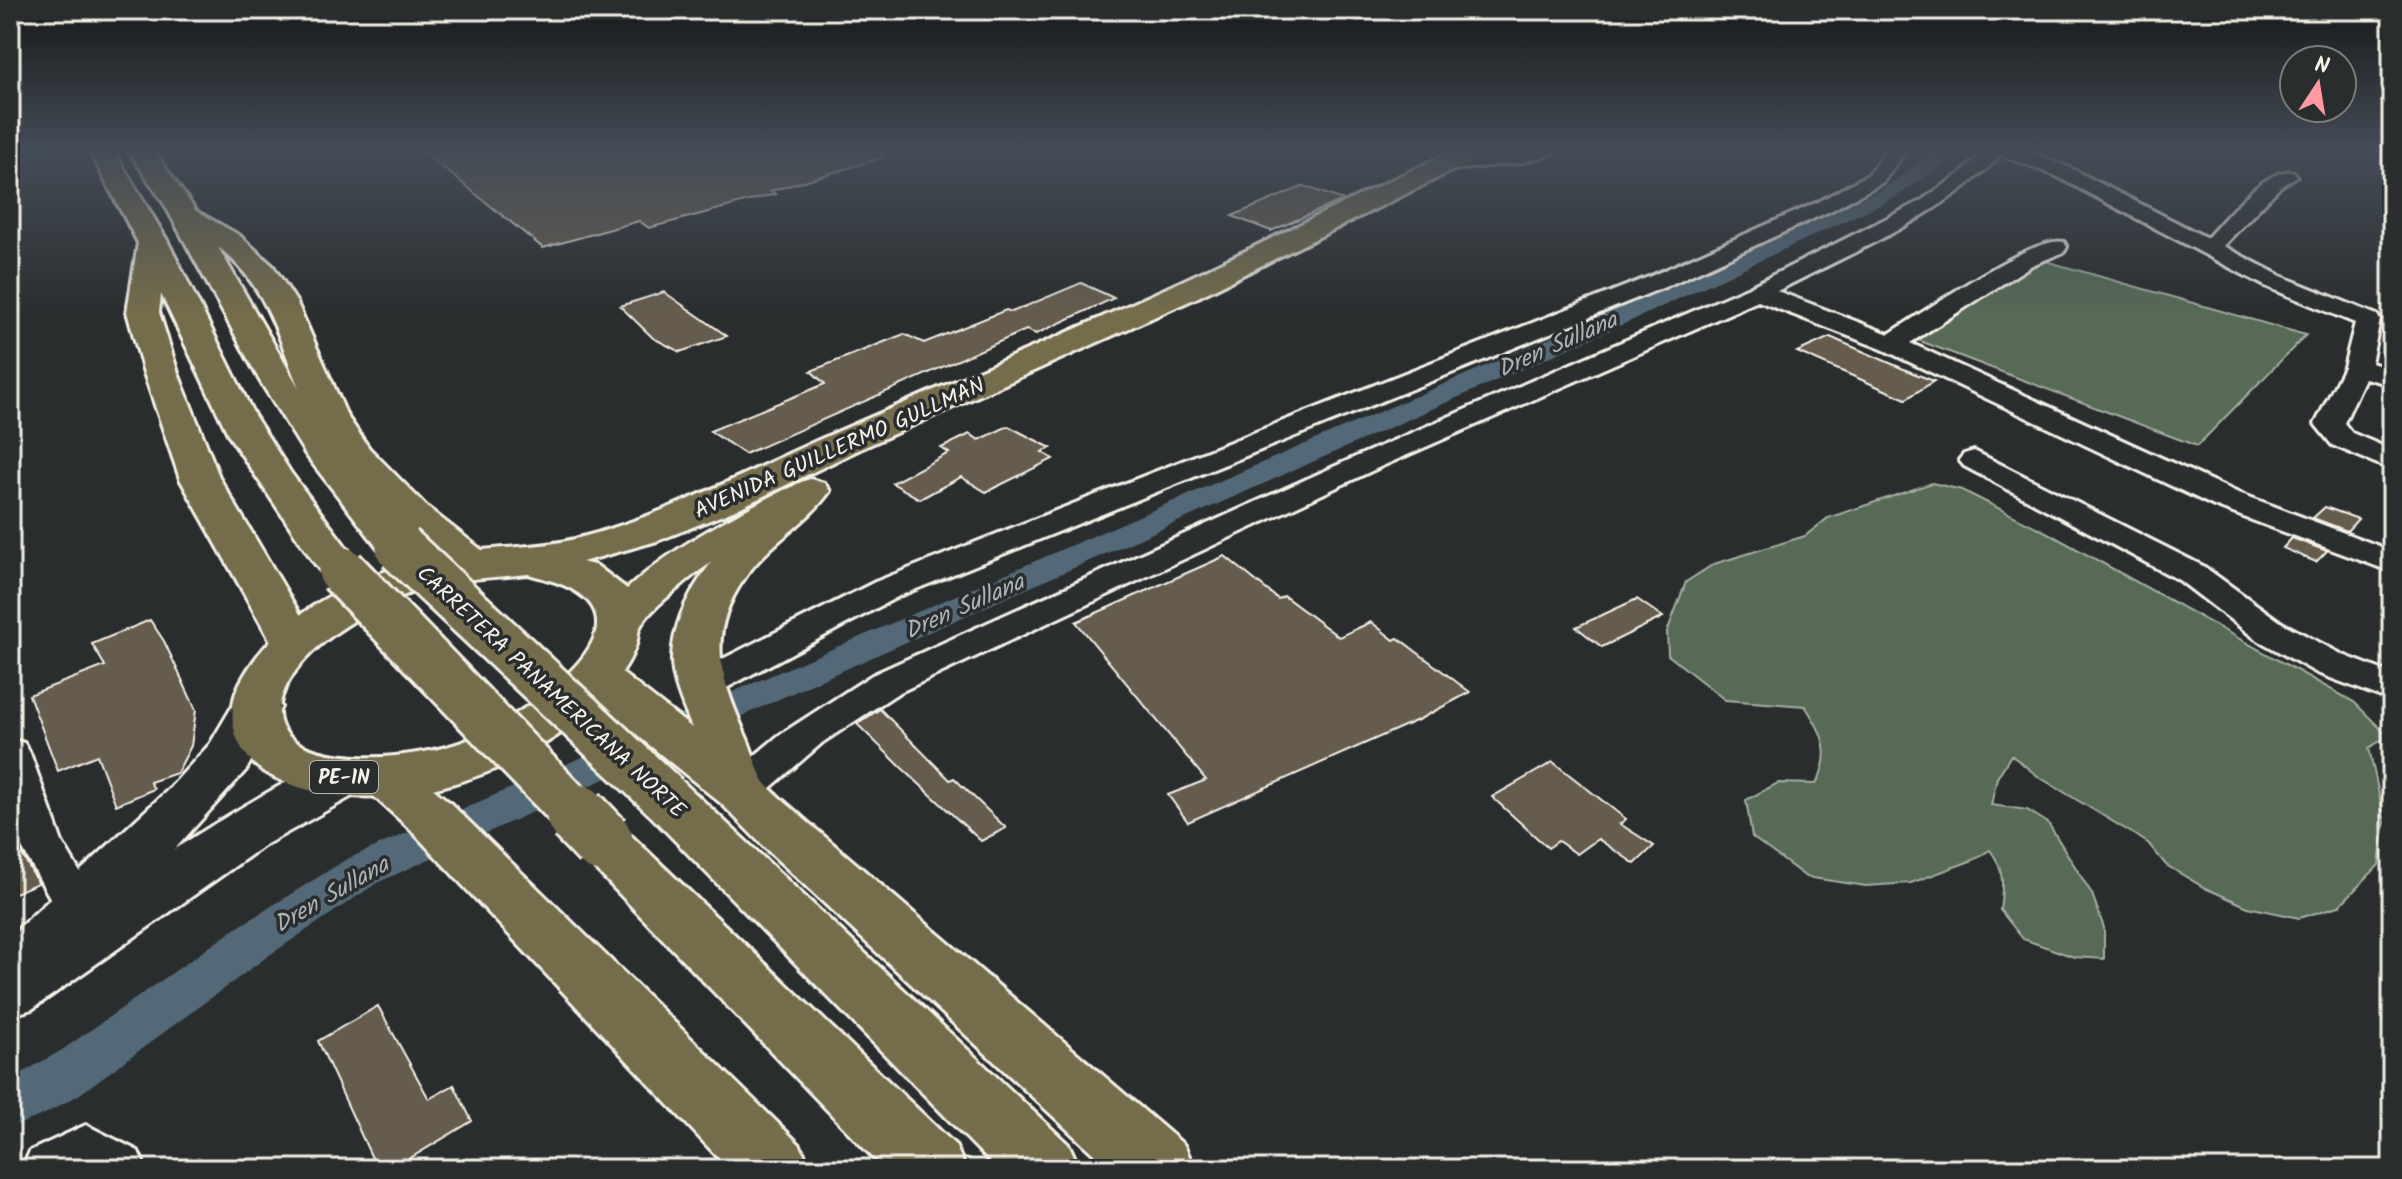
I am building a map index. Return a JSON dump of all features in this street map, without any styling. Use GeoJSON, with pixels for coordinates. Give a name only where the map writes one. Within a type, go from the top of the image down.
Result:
{"type":"FeatureCollection","features":[{"type":"Feature","properties":{"kind":"main road"},"geometry":{"type":"LineString","coordinates":[[133,205],[153,240],[236,415],[299,514],[342,571],[602,841],[931,1169]]}},
{"type":"Feature","properties":{"kind":"main road","name":"CARRETERA PANAMERICANA NORTE"},"geometry":{"type":"LineString","coordinates":[[179,205],[302,423],[336,472],[400,548],[696,733],[1045,1169]]}},
{"type":"Feature","properties":{"kind":"main road","name":"AVENIDA GUILLERMO GULLMAN"},"geometry":{"type":"LineString","coordinates":[[619,620],[671,572],[716,541],[1142,312],[1360,205]]}},
{"type":"Feature","properties":{"kind":"main road"},"geometry":{"type":"LineString","coordinates":[[187,217],[225,239],[263,273],[330,419],[394,496],[436,537],[473,564]]}},
{"type":"Feature","properties":{"kind":"main road"},"geometry":{"type":"LineString","coordinates":[[153,240],[143,312],[161,373],[200,479],[294,643]]}},
{"type":"Feature","properties":{"kind":"main road","name":"AVENIDA GUILLERMO GULLMAN"},"geometry":{"type":"LineString","coordinates":[[530,561],[624,538],[680,519],[769,476],[1142,312]]}},
{"type":"Feature","properties":{"kind":"main road"},"geometry":{"type":"LineString","coordinates":[[696,733],[695,659],[701,619],[717,585],[750,542],[810,491]]}},
{"type":"Feature","properties":{"kind":"main road"},"geometry":{"type":"LineString","coordinates":[[10,975],[186,805],[220,766],[256,707],[262,686],[294,643],[324,620],[371,594],[434,571],[473,564],[530,561],[565,567],[592,580],[611,598],[619,620]]}},
{"type":"Feature","properties":{"kind":"main road","name":"PE-1N"},"geometry":{"type":"LineString","coordinates":[[256,707],[260,733],[276,754],[305,769],[365,777],[457,762],[492,750],[553,716],[596,677],[609,657],[619,620]]}},
{"type":"Feature","properties":{"kind":"main road"},"geometry":{"type":"LineString","coordinates":[[596,677],[642,715],[696,733],[741,790],[796,844],[1160,1169]]}},
{"type":"Feature","properties":{"kind":"main road"},"geometry":{"type":"LineString","coordinates":[[10,990],[246,830],[365,777],[448,836],[776,1169]]}},
{"type":"Feature","properties":{"kind":"street"},"geometry":{"type":"LineString","coordinates":[[696,733],[887,589],[1659,281],[1827,205]]}},
{"type":"Feature","properties":{"kind":"street"},"geometry":{"type":"LineString","coordinates":[[741,790],[785,749],[835,712],[885,684],[1370,461],[1757,292],[1927,205]]}},
{"type":"Feature","properties":{"kind":"street"},"geometry":{"type":"LineString","coordinates":[[2126,205],[2273,281],[2380,324],[2329,424],[2335,434],[2351,444],[2392,461]]}},
{"type":"Feature","properties":{"kind":"street"},"geometry":{"type":"LineString","coordinates":[[2209,248],[2251,205]]}},
{"type":"Feature","properties":{"kind":"street"},"geometry":{"type":"LineString","coordinates":[[1891,344],[2024,260],[2056,247]]}},
{"type":"Feature","properties":{"kind":"street"},"geometry":{"type":"LineString","coordinates":[[1757,292],[1891,344],[2225,499],[2392,562]]}},
{"type":"Feature","properties":{"kind":"street"},"geometry":{"type":"LineString","coordinates":[[2357,367],[2392,377]]}},
{"type":"Feature","properties":{"kind":"street"},"geometry":{"type":"LineString","coordinates":[[1974,460],[2191,573],[2269,631],[2330,664],[2392,688]]}},
{"type":"Feature","properties":{"kind":"street"},"geometry":{"type":"LineString","coordinates":[[10,753],[42,846],[79,908]]}},
{"type":"Feature","properties":{"kind":"street"},"geometry":{"type":"LineString","coordinates":[[49,1169],[86,1150],[119,1169]]}},
{"type":"Feature","properties":{"kind":"green space"},"geometry":{"type":"Polygon","coordinates":[[[2042,260],[2306,335],[2197,446],[1915,339],[2042,260]]]}},
{"type":"Feature","properties":{"kind":"green space"},"geometry":{"type":"Polygon","coordinates":[[[1932,483],[1962,490],[2046,532],[2354,702],[2388,736],[2369,748],[2385,822],[2379,865],[2339,906],[2299,918],[2248,907],[2205,888],[2166,865],[2148,843],[2039,777],[2011,755],[1997,778],[1991,805],[2027,810],[2048,823],[2092,894],[2104,928],[2104,959],[2074,957],[2023,939],[2000,910],[2001,871],[1990,850],[1973,860],[1911,883],[1866,886],[1806,877],[1752,837],[1746,800],[1778,783],[1816,784],[1824,763],[1824,744],[1805,706],[1725,700],[1668,655],[1667,632],[1686,582],[1714,564],[1805,536],[1828,518],[1932,483]]]}},
{"type":"Feature","properties":{"kind":"building"},"geometry":{"type":"Polygon","coordinates":[[[489,205],[734,205],[649,228],[639,221],[543,248],[489,205]]]}},
{"type":"Feature","properties":{"kind":"building"},"geometry":{"type":"Polygon","coordinates":[[[1258,205],[1331,205],[1271,231],[1232,216],[1258,205]]]}},
{"type":"Feature","properties":{"kind":"building"},"geometry":{"type":"Polygon","coordinates":[[[1081,283],[1114,298],[1036,334],[1026,330],[745,454],[710,431],[825,384],[811,371],[904,334],[924,343],[1006,310],[1012,312],[1081,283]]]}},
{"type":"Feature","properties":{"kind":"building"},"geometry":{"type":"Polygon","coordinates":[[[664,292],[727,336],[680,352],[653,338],[620,306],[664,292]]]}},
{"type":"Feature","properties":{"kind":"building"},"geometry":{"type":"Polygon","coordinates":[[[1830,337],[1934,381],[1906,399],[1797,352],[1830,337]]]}},
{"type":"Feature","properties":{"kind":"building"},"geometry":{"type":"Polygon","coordinates":[[[1008,426],[1051,448],[1042,452],[1053,459],[986,492],[961,477],[920,499],[892,483],[949,453],[941,448],[970,434],[979,440],[1008,426]]]}},
{"type":"Feature","properties":{"kind":"building"},"geometry":{"type":"Polygon","coordinates":[[[2325,507],[2358,519],[2347,531],[2313,518],[2325,507]]]}},
{"type":"Feature","properties":{"kind":"building"},"geometry":{"type":"Polygon","coordinates":[[[2292,538],[2327,551],[2316,562],[2283,548],[2292,538]]]}},
{"type":"Feature","properties":{"kind":"building"},"geometry":{"type":"Polygon","coordinates":[[[1225,556],[1278,599],[1284,596],[1339,637],[1371,622],[1394,640],[1398,638],[1470,692],[1420,719],[1188,822],[1168,795],[1206,780],[1076,622],[1225,556]]]}},
{"type":"Feature","properties":{"kind":"building"},"geometry":{"type":"Polygon","coordinates":[[[1637,599],[1663,617],[1602,647],[1576,627],[1637,599]]]}},
{"type":"Feature","properties":{"kind":"building"},"geometry":{"type":"Polygon","coordinates":[[[150,620],[164,641],[196,710],[191,746],[177,773],[150,782],[154,789],[116,805],[97,755],[58,771],[29,695],[105,666],[92,644],[150,620]]]}},
{"type":"Feature","properties":{"kind":"building"},"geometry":{"type":"Polygon","coordinates":[[[880,709],[950,780],[954,778],[1006,828],[981,841],[902,768],[857,724],[880,709]]]}},
{"type":"Feature","properties":{"kind":"building"},"geometry":{"type":"Polygon","coordinates":[[[1553,762],[1626,819],[1620,824],[1654,846],[1635,864],[1598,839],[1577,854],[1558,841],[1548,848],[1492,797],[1553,762]]]}},
{"type":"Feature","properties":{"kind":"building"},"geometry":{"type":"Polygon","coordinates":[[[10,822],[18,847],[38,883],[10,895],[10,822]]]}},
{"type":"Feature","properties":{"kind":"building"},"geometry":{"type":"Polygon","coordinates":[[[378,1006],[429,1099],[454,1085],[472,1121],[392,1169],[377,1169],[318,1041],[378,1006]]]}},
{"type":"Feature","properties":{"kind":"waterway","name":"Dren Sullana"},"geometry":{"type":"LineString","coordinates":[[10,1104],[79,1066],[252,943],[362,871],[801,674],[1626,314],[1863,205]]}}]}
